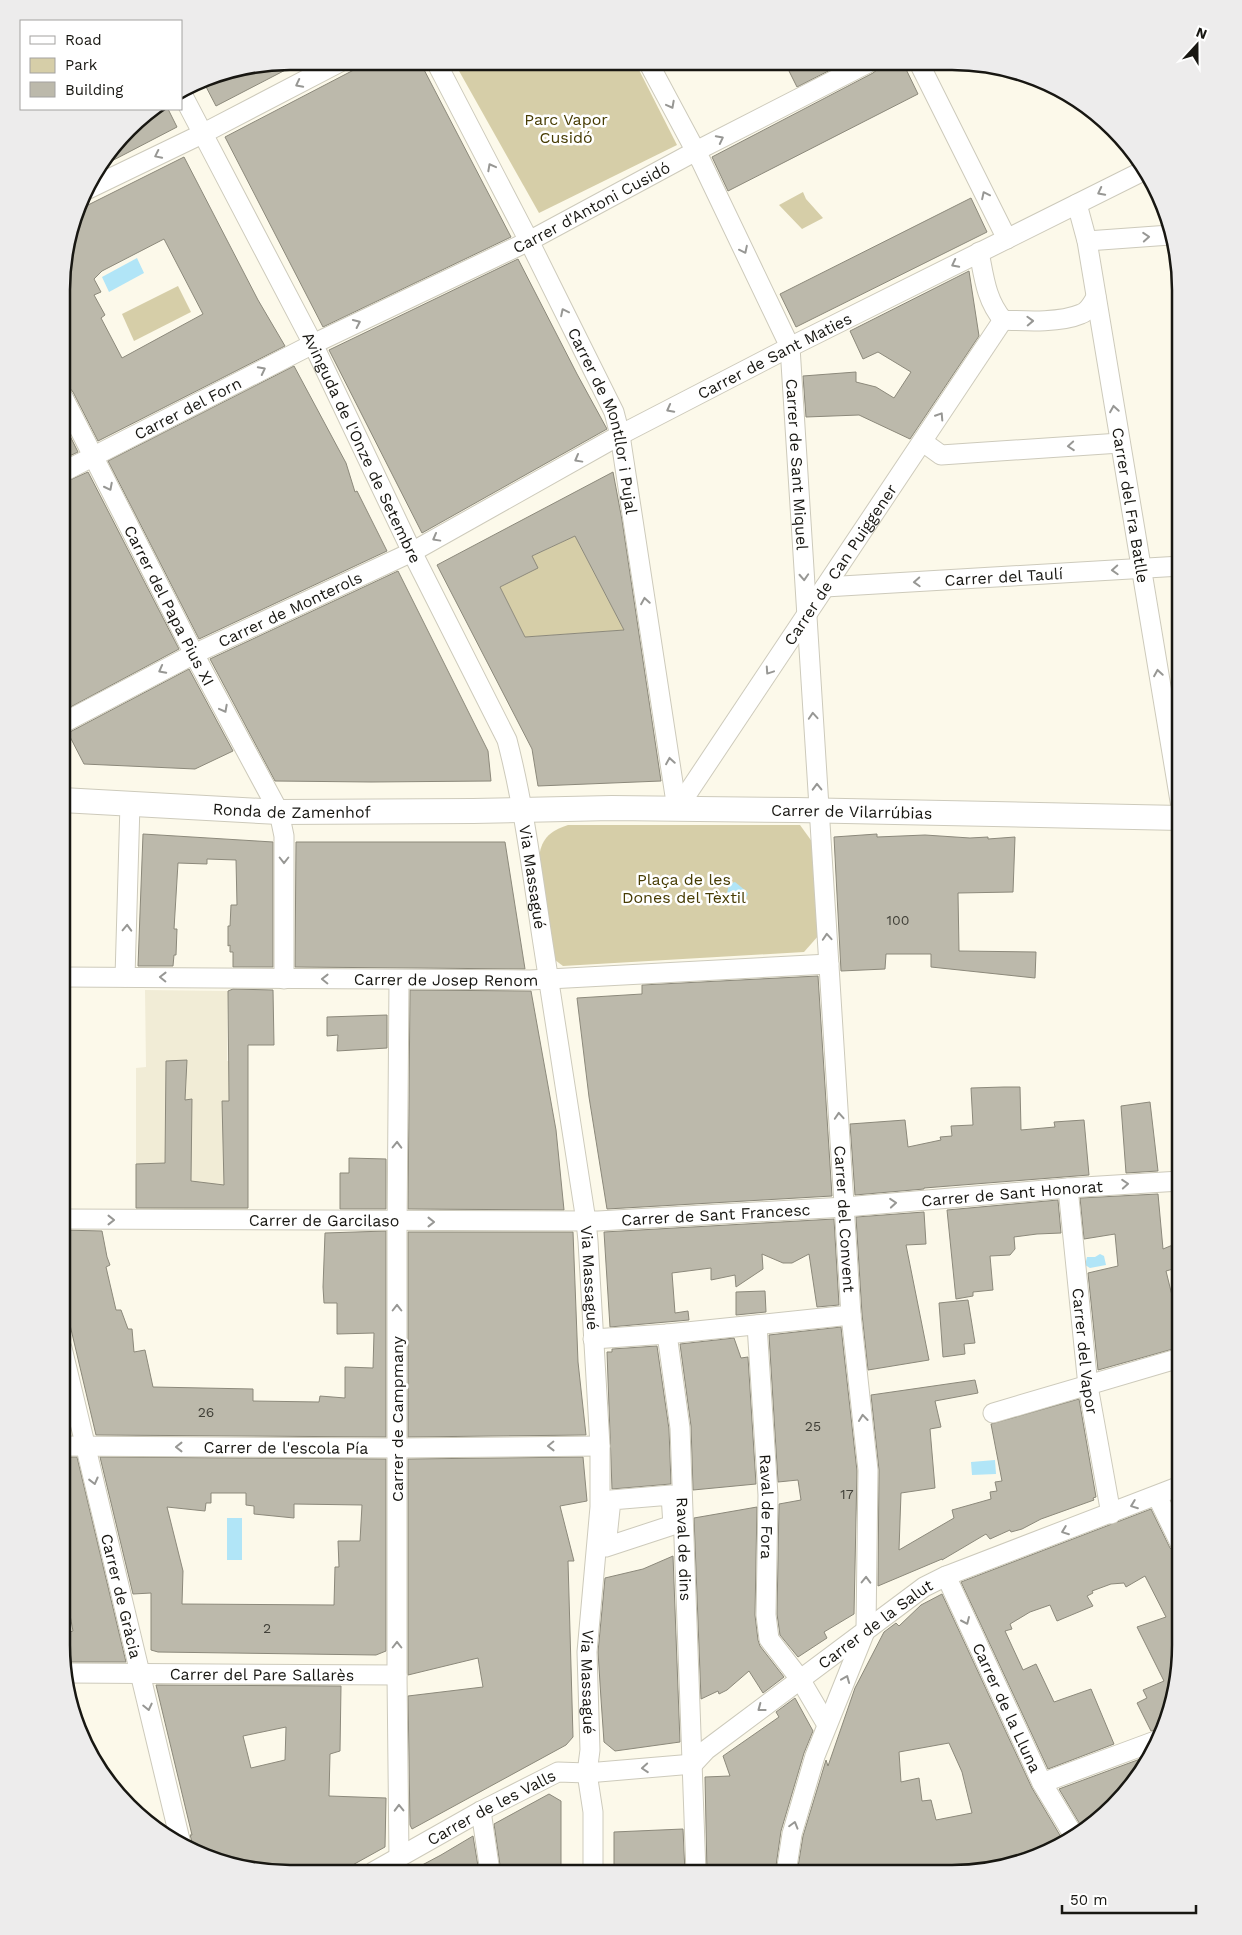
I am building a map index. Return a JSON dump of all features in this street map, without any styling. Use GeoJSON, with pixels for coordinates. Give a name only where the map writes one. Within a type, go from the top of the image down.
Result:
{"type":"FeatureCollection","features":[{"type":"Feature","properties":{"kind":"main road","name":"Ronda de Zamenhof"},"geometry":{"type":"LineString","coordinates":[[70,800],[279,812],[522,810]]}},
{"type":"Feature","properties":{"kind":"main road","name":"Carrer de Vilarrúbias"},"geometry":{"type":"LineString","coordinates":[[522,810],[595,808],[818,810],[1172,818]]}},
{"type":"Feature","properties":{"kind":"street"},"geometry":{"type":"LineString","coordinates":[[98,184],[202,134],[325,70]]}},
{"type":"Feature","properties":{"kind":"street","name":"Carrer de Montllor i Pujal"},"geometry":{"type":"LineString","coordinates":[[440,70],[530,241],[614,412],[620,435],[677,809]]}},
{"type":"Feature","properties":{"kind":"street","name":"Carrer de Sant Miquel"},"geometry":{"type":"LineString","coordinates":[[652,70],[696,151],[790,347],[817,765],[818,810]]}},
{"type":"Feature","properties":{"kind":"street","name":"Carrer d'Antoni Cusidó"},"geometry":{"type":"LineString","coordinates":[[313,344],[530,241],[696,151],[854,70]]}},
{"type":"Feature","properties":{"kind":"street"},"geometry":{"type":"LineString","coordinates":[[922,70],[1007,239]]}},
{"type":"Feature","properties":{"kind":"street","name":"Avinguda de l'Onze de Setembre"},"geometry":{"type":"LineString","coordinates":[[184,98],[313,344],[412,552],[507,740],[522,810]]}},
{"type":"Feature","properties":{"kind":"street","name":"Carrer de Sant Maties"},"geometry":{"type":"LineString","coordinates":[[412,552],[620,435],[790,347],[1138,173]]}},
{"type":"Feature","properties":{"kind":"street","name":"Carrer del Fra Batlle"},"geometry":{"type":"LineString","coordinates":[[1077,204],[1087,241],[1172,758]]}},
{"type":"Feature","properties":{"kind":"street"},"geometry":{"type":"LineString","coordinates":[[1087,241],[1165,235]]}},
{"type":"Feature","properties":{"kind":"street"},"geometry":{"type":"LineString","coordinates":[[979,252],[988,297],[994,310],[1003,320],[1035,321],[1074,316],[1082,314],[1090,307],[1096,297]]}},
{"type":"Feature","properties":{"kind":"street","name":"Carrer de Can Puiggener"},"geometry":{"type":"LineString","coordinates":[[677,809],[1003,320]]}},
{"type":"Feature","properties":{"kind":"street","name":"Carrer del Forn"},"geometry":{"type":"LineString","coordinates":[[70,468],[313,344]]}},
{"type":"Feature","properties":{"kind":"street","name":"Carrer del Papa Pius XI"},"geometry":{"type":"LineString","coordinates":[[70,411],[194,654],[279,812],[284,836],[284,979]]}},
{"type":"Feature","properties":{"kind":"street"},"geometry":{"type":"LineString","coordinates":[[923,442],[941,455],[1120,443]]}},
{"type":"Feature","properties":{"kind":"street","name":"Carrer de Monterols"},"geometry":{"type":"LineString","coordinates":[[70,719],[194,654],[412,552]]}},
{"type":"Feature","properties":{"kind":"street","name":"Carrer del Taulí"},"geometry":{"type":"LineString","coordinates":[[825,588],[1172,567]]}},
{"type":"Feature","properties":{"kind":"street"},"geometry":{"type":"LineString","coordinates":[[125,976],[130,804]]}},
{"type":"Feature","properties":{"kind":"street","name":"Via Massagué"},"geometry":{"type":"LineString","coordinates":[[522,810],[586,1222],[600,1446],[600,1507],[587,1652],[590,1750],[587,1773],[593,1812],[593,1865]]}},
{"type":"Feature","properties":{"kind":"street","name":"Carrer del Convent"},"geometry":{"type":"LineString","coordinates":[[818,810],[851,1315],[868,1470],[866,1629]]}},
{"type":"Feature","properties":{"kind":"street","name":"Carrer de Josep Renom"},"geometry":{"type":"LineString","coordinates":[[70,977],[549,980],[829,964]]}},
{"type":"Feature","properties":{"kind":"street","name":"Carrer de Campmany"},"geometry":{"type":"LineString","coordinates":[[399,980],[397,1222],[399,1857]]}},
{"type":"Feature","properties":{"kind":"street","name":"Carrer de Sant Honorat"},"geometry":{"type":"LineString","coordinates":[[845,1207],[1068,1188],[1172,1182]]}},
{"type":"Feature","properties":{"kind":"street","name":"Carrer del Vapor"},"geometry":{"type":"LineString","coordinates":[[1068,1188],[1088,1386],[1111,1514]]}},
{"type":"Feature","properties":{"kind":"street","name":"Carrer de Sant Francesc"},"geometry":{"type":"LineString","coordinates":[[586,1222],[845,1207]]}},
{"type":"Feature","properties":{"kind":"street","name":"Carrer de Garcilaso"},"geometry":{"type":"LineString","coordinates":[[70,1220],[586,1222]]}},
{"type":"Feature","properties":{"kind":"street"},"geometry":{"type":"LineString","coordinates":[[593,1339],[668,1334],[851,1315]]}},
{"type":"Feature","properties":{"kind":"street","name":"Raval de Fora"},"geometry":{"type":"LineString","coordinates":[[757,1325],[768,1495],[766,1615],[769,1639],[800,1679],[827,1724]]}},
{"type":"Feature","properties":{"kind":"street","name":"Raval de dins"},"geometry":{"type":"LineString","coordinates":[[668,1334],[680,1428],[694,1764],[696,1865]]}},
{"type":"Feature","properties":{"kind":"street"},"geometry":{"type":"LineString","coordinates":[[993,1413],[1172,1360]]}},
{"type":"Feature","properties":{"kind":"street","name":"Carrer de Gràcia"},"geometry":{"type":"LineString","coordinates":[[70,1382],[179,1834]]}},
{"type":"Feature","properties":{"kind":"street","name":"Carrer de l'escola Pía"},"geometry":{"type":"LineString","coordinates":[[70,1446],[398,1448],[600,1446]]}},
{"type":"Feature","properties":{"kind":"street","name":"Carrer de la Salut"},"geometry":{"type":"LineString","coordinates":[[694,1764],[706,1750],[924,1587],[946,1576],[1172,1490]]}},
{"type":"Feature","properties":{"kind":"street"},"geometry":{"type":"LineString","coordinates":[[1158,1496],[1172,1526]]}},
{"type":"Feature","properties":{"kind":"street","name":"Carrer de la Lluna"},"geometry":{"type":"LineString","coordinates":[[946,1576],[1000,1697],[1042,1783],[1070,1830]]}},
{"type":"Feature","properties":{"kind":"street"},"geometry":{"type":"LineString","coordinates":[[787,1865],[792,1834],[815,1756],[866,1629]]}},
{"type":"Feature","properties":{"kind":"street","name":"Carrer del Pare Sallarès"},"geometry":{"type":"LineString","coordinates":[[72,1673],[397,1675]]}},
{"type":"Feature","properties":{"kind":"street"},"geometry":{"type":"LineString","coordinates":[[1042,1783],[1148,1744]]}},
{"type":"Feature","properties":{"kind":"street"},"geometry":{"type":"LineString","coordinates":[[587,1773],[694,1764]]}},
{"type":"Feature","properties":{"kind":"street","name":"Carrer de les Valls"},"geometry":{"type":"LineString","coordinates":[[385,1865],[480,1811],[558,1772],[587,1773]]}},
{"type":"Feature","properties":{"kind":"street"},"geometry":{"type":"LineString","coordinates":[[480,1811],[489,1865]]}},
{"type":"Feature","properties":{"kind":"shaded area"},"geometry":{"type":"Polygon","coordinates":[[[145,990],[228,991],[227,1061],[248,1060],[248,1211],[136,1211],[136,1068],[146,1067],[145,990]]]}},
{"type":"Feature","properties":{"kind":"green space","name":"Parc Vapor Cusidó"},"geometry":{"type":"Polygon","coordinates":[[[459,70],[639,70],[677,145],[539,213],[459,70]]]}},
{"type":"Feature","properties":{"kind":"green space"},"geometry":{"type":"Polygon","coordinates":[[[803,192],[806,199],[823,218],[802,229],[779,205],[803,192]]]}},
{"type":"Feature","properties":{"kind":"green space"},"geometry":{"type":"Polygon","coordinates":[[[178,286],[191,312],[134,341],[122,314],[178,286]]]}},
{"type":"Feature","properties":{"kind":"green space"},"geometry":{"type":"Polygon","coordinates":[[[575,536],[624,630],[525,637],[500,587],[537,568],[532,556],[575,536]]]}},
{"type":"Feature","properties":{"kind":"green space","name":"Plaça de les Dones del Tèxtil"},"geometry":{"type":"Polygon","coordinates":[[[568,825],[800,825],[813,843],[819,935],[804,952],[563,966],[555,960],[539,860],[541,847],[547,837],[556,830],[568,825]]]}},
{"type":"Feature","properties":{"kind":"water"},"geometry":{"type":"Polygon","coordinates":[[[137,258],[144,273],[109,292],[102,277],[137,258]]]}},
{"type":"Feature","properties":{"kind":"water"},"geometry":{"type":"Polygon","coordinates":[[[735,882],[748,894],[746,898],[729,904],[726,898],[729,884],[735,882]]]}},
{"type":"Feature","properties":{"kind":"water"},"geometry":{"type":"Polygon","coordinates":[[[1100,1254],[1104,1256],[1106,1265],[1090,1268],[1085,1265],[1087,1257],[1095,1257],[1100,1254]]]}},
{"type":"Feature","properties":{"kind":"water"},"geometry":{"type":"Polygon","coordinates":[[[995,1460],[996,1474],[972,1475],[971,1462],[995,1460]]]}},
{"type":"Feature","properties":{"kind":"water"},"geometry":{"type":"Polygon","coordinates":[[[227,1518],[242,1518],[242,1560],[227,1560],[227,1518]]]}},
{"type":"Feature","properties":{"kind":"building"},"geometry":{"type":"Polygon","coordinates":[[[285,70],[216,106],[206,87],[247,74],[285,70]]]}},
{"type":"Feature","properties":{"kind":"building"},"geometry":{"type":"Polygon","coordinates":[[[354,70],[424,70],[511,237],[323,327],[225,137],[354,70]]]}},
{"type":"Feature","properties":{"kind":"building"},"geometry":{"type":"Polygon","coordinates":[[[788,70],[830,70],[797,87],[788,70]]]}},
{"type":"Feature","properties":{"kind":"building"},"geometry":{"type":"Polygon","coordinates":[[[877,70],[906,70],[918,94],[728,191],[712,157],[877,70]]]}},
{"type":"Feature","properties":{"kind":"building"},"geometry":{"type":"Polygon","coordinates":[[[164,110],[168,110],[177,127],[113,160],[145,125],[164,110]]]}},
{"type":"Feature","properties":{"kind":"building"},"geometry":{"type":"Polygon","coordinates":[[[184,157],[258,300],[285,346],[98,441],[70,388],[70,276],[74,247],[87,205],[184,157]],[[164,239],[102,271],[94,279],[101,292],[94,295],[105,315],[101,318],[122,358],[203,314],[164,239]]]}},
{"type":"Feature","properties":{"kind":"building"},"geometry":{"type":"Polygon","coordinates":[[[971,198],[987,232],[796,327],[780,294],[971,198]]]}},
{"type":"Feature","properties":{"kind":"building"},"geometry":{"type":"Polygon","coordinates":[[[518,259],[607,429],[422,533],[329,350],[518,259]]]}},
{"type":"Feature","properties":{"kind":"building"},"geometry":{"type":"Polygon","coordinates":[[[969,271],[979,336],[910,439],[859,415],[806,417],[803,376],[856,372],[856,382],[876,387],[894,398],[911,372],[878,352],[863,359],[850,331],[969,271]]]}},
{"type":"Feature","properties":{"kind":"building"},"geometry":{"type":"Polygon","coordinates":[[[294,366],[346,463],[355,492],[357,491],[387,551],[199,639],[108,461],[294,366]]]}},
{"type":"Feature","properties":{"kind":"building"},"geometry":{"type":"Polygon","coordinates":[[[70,436],[78,452],[70,456],[70,436]]]}},
{"type":"Feature","properties":{"kind":"building"},"geometry":{"type":"Polygon","coordinates":[[[88,472],[179,649],[70,707],[70,480],[88,472]]]}},
{"type":"Feature","properties":{"kind":"building"},"geometry":{"type":"Polygon","coordinates":[[[613,472],[622,520],[661,781],[538,786],[532,749],[437,565],[613,472]],[[575,536],[532,556],[538,568],[500,587],[525,637],[624,630],[575,536]]]}},
{"type":"Feature","properties":{"kind":"building"},"geometry":{"type":"Polygon","coordinates":[[[398,571],[488,751],[491,781],[275,781],[210,659],[398,571]]]}},
{"type":"Feature","properties":{"kind":"building"},"geometry":{"type":"Polygon","coordinates":[[[189,669],[233,751],[195,769],[84,764],[70,737],[70,732],[189,669]]]}},
{"type":"Feature","properties":{"kind":"building"},"geometry":{"type":"Polygon","coordinates":[[[143,834],[273,842],[273,967],[233,967],[233,952],[230,952],[230,945],[228,946],[228,926],[230,926],[231,905],[237,905],[236,860],[207,859],[207,864],[178,863],[174,929],[177,929],[176,955],[174,955],[173,966],[138,966],[143,834]]]}},
{"type":"Feature","properties":{"kind":"building"},"geometry":{"type":"Polygon","coordinates":[[[877,834],[877,837],[925,835],[970,838],[988,837],[988,839],[1015,837],[1013,892],[958,893],[959,951],[1036,952],[1035,978],[931,967],[931,954],[886,954],[885,969],[841,971],[834,837],[877,834]]]}},
{"type":"Feature","properties":{"kind":"building"},"geometry":{"type":"Polygon","coordinates":[[[296,842],[505,842],[525,969],[295,967],[296,842]]]}},
{"type":"Feature","properties":{"kind":"building"},"geometry":{"type":"Polygon","coordinates":[[[818,976],[832,1196],[607,1209],[589,1097],[577,998],[642,994],[642,985],[818,976]]]}},
{"type":"Feature","properties":{"kind":"building"},"geometry":{"type":"Polygon","coordinates":[[[233,989],[273,990],[274,1045],[248,1045],[248,1208],[136,1208],[136,1164],[165,1163],[166,1061],[187,1060],[185,1100],[192,1099],[191,1181],[224,1185],[222,1101],[229,1101],[228,991],[233,989]]]}},
{"type":"Feature","properties":{"kind":"building"},"geometry":{"type":"Polygon","coordinates":[[[410,990],[531,991],[556,1130],[564,1210],[408,1209],[410,990]]]}},
{"type":"Feature","properties":{"kind":"building"},"geometry":{"type":"Polygon","coordinates":[[[387,1015],[387,1048],[337,1051],[338,1035],[327,1036],[327,1017],[387,1015]]]}},
{"type":"Feature","properties":{"kind":"building"},"geometry":{"type":"Polygon","coordinates":[[[1020,1087],[1021,1130],[1055,1127],[1054,1122],[1084,1120],[1089,1175],[855,1195],[850,1124],[905,1120],[908,1147],[941,1140],[940,1137],[952,1136],[951,1126],[973,1125],[971,1088],[1020,1087]]]}},
{"type":"Feature","properties":{"kind":"building"},"geometry":{"type":"Polygon","coordinates":[[[1150,1102],[1158,1171],[1126,1173],[1121,1106],[1150,1102]]]}},
{"type":"Feature","properties":{"kind":"building"},"geometry":{"type":"Polygon","coordinates":[[[349,1158],[386,1159],[386,1209],[340,1209],[340,1173],[349,1173],[349,1158]]]}},
{"type":"Feature","properties":{"kind":"building"},"geometry":{"type":"Polygon","coordinates":[[[1158,1194],[1163,1249],[1172,1245],[1172,1269],[1166,1271],[1172,1295],[1172,1349],[1098,1370],[1088,1273],[1118,1266],[1115,1234],[1084,1239],[1080,1198],[1158,1194]]]}},
{"type":"Feature","properties":{"kind":"building"},"geometry":{"type":"Polygon","coordinates":[[[1058,1200],[1061,1233],[1014,1237],[1015,1249],[1010,1255],[990,1256],[993,1290],[973,1292],[973,1296],[956,1299],[947,1210],[1058,1200]]]}},
{"type":"Feature","properties":{"kind":"building"},"geometry":{"type":"Polygon","coordinates":[[[924,1212],[926,1244],[906,1245],[929,1360],[868,1370],[862,1314],[856,1217],[924,1212]]]}},
{"type":"Feature","properties":{"kind":"building"},"geometry":{"type":"Polygon","coordinates":[[[834,1219],[839,1305],[817,1307],[809,1254],[792,1263],[783,1263],[762,1254],[763,1269],[736,1287],[735,1275],[711,1280],[711,1268],[672,1273],[675,1313],[688,1311],[689,1320],[610,1327],[604,1232],[834,1219]]]}},
{"type":"Feature","properties":{"kind":"building"},"geometry":{"type":"Polygon","coordinates":[[[70,1230],[102,1231],[110,1265],[106,1267],[116,1310],[121,1310],[128,1329],[132,1329],[134,1352],[145,1350],[153,1387],[253,1389],[253,1401],[319,1402],[320,1396],[345,1398],[345,1367],[373,1368],[374,1333],[337,1334],[337,1303],[324,1303],[325,1233],[386,1231],[386,1437],[96,1435],[70,1325],[70,1230]]]}},
{"type":"Feature","properties":{"kind":"building"},"geometry":{"type":"Polygon","coordinates":[[[408,1232],[573,1232],[578,1362],[586,1435],[408,1437],[408,1232]]]}},
{"type":"Feature","properties":{"kind":"building"},"geometry":{"type":"Polygon","coordinates":[[[765,1291],[766,1312],[736,1315],[736,1292],[765,1291]]]}},
{"type":"Feature","properties":{"kind":"building"},"geometry":{"type":"Polygon","coordinates":[[[968,1300],[975,1343],[964,1344],[965,1354],[943,1357],[939,1303],[968,1300]]]}},
{"type":"Feature","properties":{"kind":"building"},"geometry":{"type":"Polygon","coordinates":[[[841,1327],[857,1471],[854,1614],[824,1632],[827,1638],[798,1657],[780,1635],[777,1614],[779,1504],[801,1500],[798,1480],[778,1482],[769,1335],[841,1327]]]}},
{"type":"Feature","properties":{"kind":"building"},"geometry":{"type":"Polygon","coordinates":[[[734,1338],[741,1358],[748,1357],[756,1484],[693,1490],[691,1426],[680,1344],[734,1338]]]}},
{"type":"Feature","properties":{"kind":"building"},"geometry":{"type":"Polygon","coordinates":[[[657,1346],[669,1429],[671,1484],[612,1489],[607,1352],[612,1352],[612,1349],[657,1346]]]}},
{"type":"Feature","properties":{"kind":"building"},"geometry":{"type":"Polygon","coordinates":[[[975,1380],[978,1393],[935,1401],[941,1427],[930,1429],[935,1488],[901,1493],[899,1550],[954,1518],[952,1510],[991,1499],[990,1492],[997,1491],[995,1482],[1002,1481],[991,1424],[1079,1399],[1096,1497],[1093,1498],[1094,1500],[1041,1519],[1022,1529],[1011,1532],[1010,1530],[990,1539],[986,1534],[942,1560],[878,1586],[879,1470],[871,1395],[975,1380]]]}},
{"type":"Feature","properties":{"kind":"building"},"geometry":{"type":"Polygon","coordinates":[[[70,1457],[77,1457],[126,1662],[70,1662],[70,1632],[73,1631],[70,1615],[70,1457]]]}},
{"type":"Feature","properties":{"kind":"building"},"geometry":{"type":"Polygon","coordinates":[[[100,1457],[386,1459],[386,1651],[376,1655],[158,1652],[151,1650],[151,1593],[133,1594],[100,1457]],[[211,1493],[211,1503],[206,1503],[205,1511],[167,1507],[183,1571],[182,1604],[334,1605],[335,1567],[339,1567],[338,1541],[360,1541],[362,1505],[294,1504],[294,1518],[254,1514],[254,1506],[246,1505],[246,1493],[211,1493]]]}},
{"type":"Feature","properties":{"kind":"building"},"geometry":{"type":"Polygon","coordinates":[[[583,1457],[587,1501],[560,1506],[574,1561],[568,1561],[573,1737],[566,1745],[412,1829],[410,1825],[408,1696],[483,1687],[478,1658],[408,1675],[408,1459],[583,1457]]]}},
{"type":"Feature","properties":{"kind":"building"},"geometry":{"type":"Polygon","coordinates":[[[757,1507],[755,1615],[758,1640],[760,1646],[784,1677],[763,1693],[749,1671],[727,1690],[719,1694],[718,1691],[701,1699],[694,1518],[757,1507]]]}},
{"type":"Feature","properties":{"kind":"building"},"geometry":{"type":"Polygon","coordinates":[[[1151,1509],[1172,1550],[1172,1659],[1168,1688],[1154,1730],[1151,1731],[1137,1703],[1147,1698],[1143,1690],[1164,1681],[1137,1627],[1166,1617],[1145,1576],[1126,1587],[1124,1583],[1111,1584],[1092,1591],[1093,1593],[1087,1596],[1093,1606],[1057,1621],[1050,1605],[1030,1612],[1010,1624],[1012,1629],[1005,1631],[1023,1670],[1036,1664],[1054,1702],[1091,1689],[1114,1744],[1048,1769],[961,1582],[1151,1509]]]}},
{"type":"Feature","properties":{"kind":"building"},"geometry":{"type":"Polygon","coordinates":[[[673,1556],[680,1742],[615,1751],[604,1742],[598,1652],[605,1578],[643,1569],[673,1556]]]}},
{"type":"Feature","properties":{"kind":"building"},"geometry":{"type":"Polygon","coordinates":[[[942,1594],[1032,1788],[1060,1836],[1022,1853],[995,1861],[966,1865],[798,1865],[803,1836],[826,1760],[828,1766],[855,1688],[884,1632],[896,1623],[899,1626],[921,1605],[942,1594]],[[949,1743],[899,1752],[901,1782],[919,1778],[922,1801],[931,1800],[936,1820],[972,1813],[962,1772],[949,1743]]]}},
{"type":"Feature","properties":{"kind":"building"},"geometry":{"type":"Polygon","coordinates":[[[156,1685],[341,1686],[340,1751],[330,1754],[329,1796],[386,1798],[385,1847],[353,1865],[276,1865],[247,1861],[220,1853],[192,1841],[190,1835],[192,1835],[156,1685]],[[286,1727],[243,1736],[251,1768],[285,1760],[286,1727]]]}},
{"type":"Feature","properties":{"kind":"building"},"geometry":{"type":"Polygon","coordinates":[[[795,1698],[813,1731],[804,1753],[781,1831],[776,1865],[707,1865],[705,1777],[730,1776],[723,1756],[779,1717],[776,1712],[795,1698]]]}},
{"type":"Feature","properties":{"kind":"building"},"geometry":{"type":"Polygon","coordinates":[[[1140,1759],[1117,1790],[1080,1824],[1059,1789],[1140,1759]]]}},
{"type":"Feature","properties":{"kind":"building"},"geometry":{"type":"Polygon","coordinates":[[[549,1794],[561,1801],[561,1865],[500,1865],[494,1824],[549,1794]]]}},
{"type":"Feature","properties":{"kind":"building"},"geometry":{"type":"Polygon","coordinates":[[[683,1829],[685,1865],[614,1865],[614,1832],[683,1829]]]}},
{"type":"Feature","properties":{"kind":"building"},"geometry":{"type":"Polygon","coordinates":[[[473,1836],[478,1865],[422,1865],[473,1836]]]}}]}
